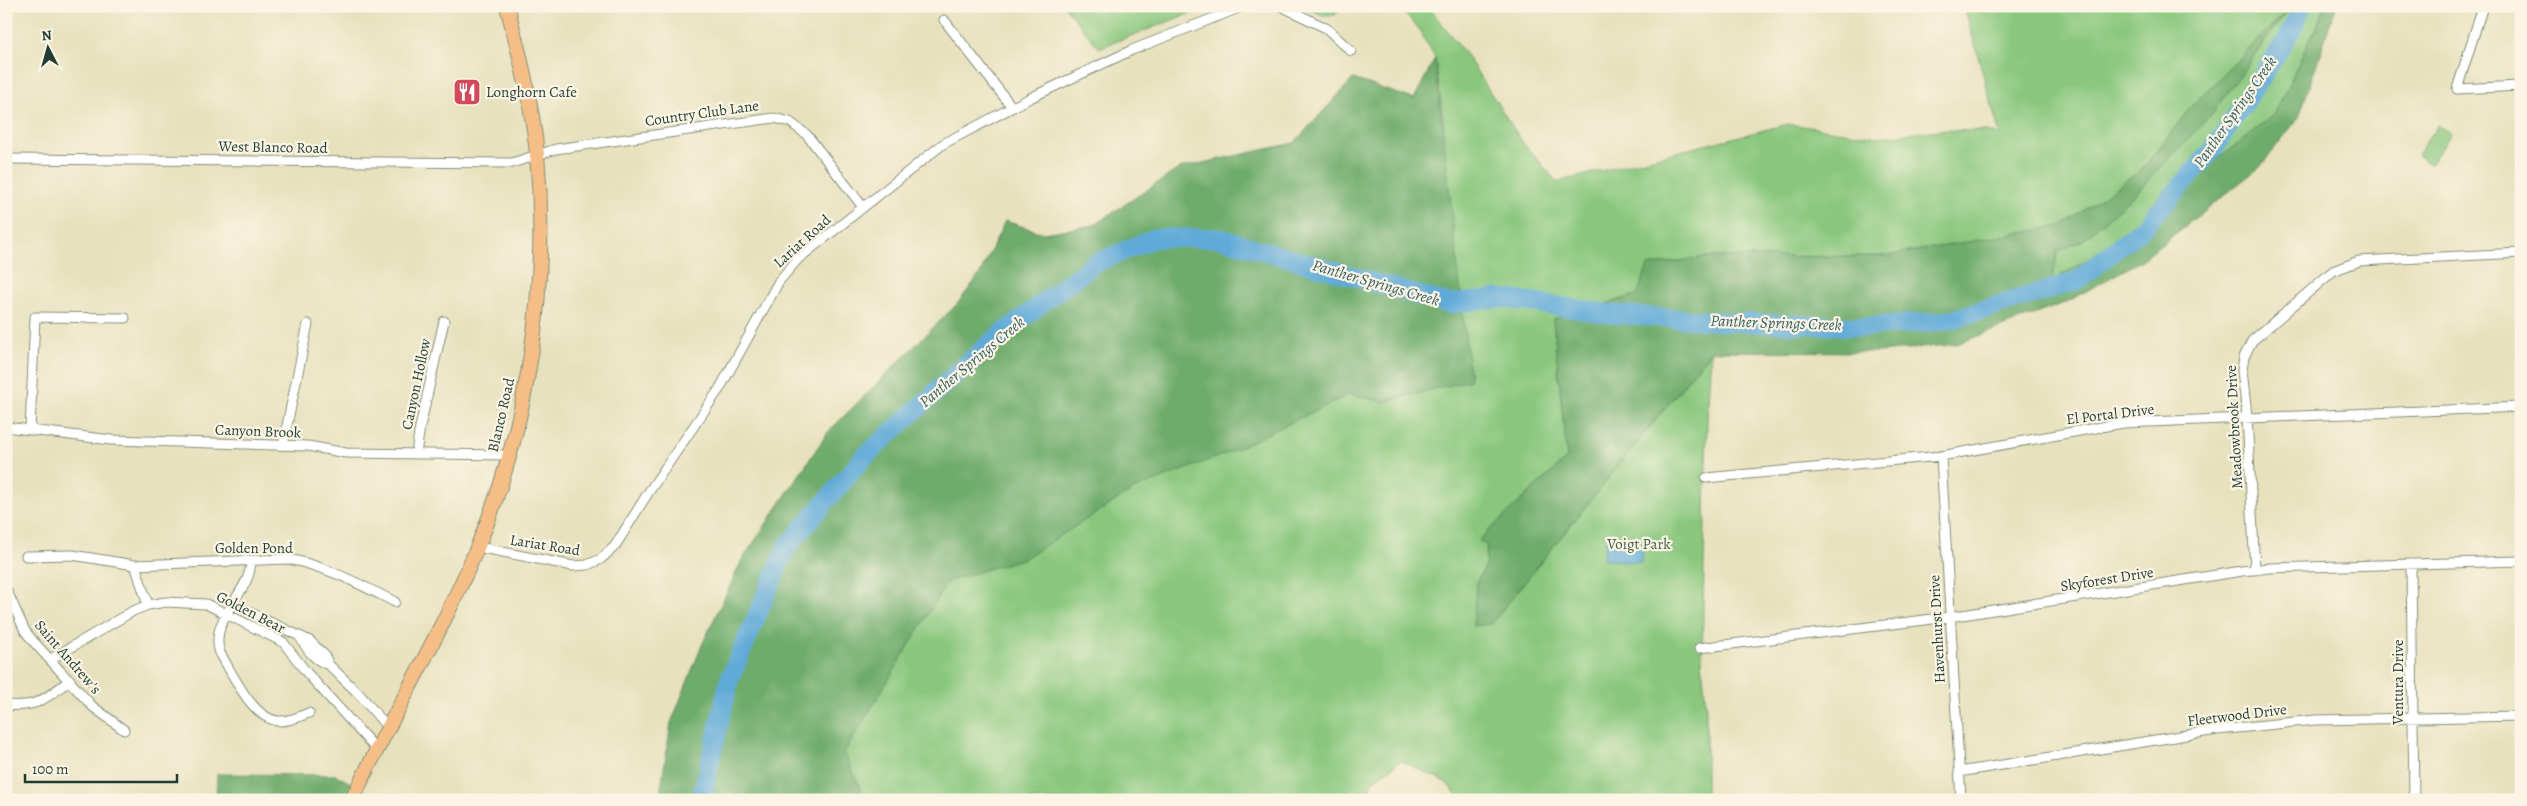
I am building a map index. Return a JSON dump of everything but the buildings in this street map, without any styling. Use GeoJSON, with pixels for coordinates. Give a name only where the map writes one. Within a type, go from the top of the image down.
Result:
{"type":"FeatureCollection","features":[{"type":"Feature","properties":{"kind":"main road","name":"Blanco Road"},"geometry":{"type":"LineString","coordinates":[[352,800],[478,547],[509,455],[532,354],[536,316],[540,211],[537,153],[524,76],[507,6]]}},
{"type":"Feature","properties":{"kind":"street","name":"Lariat Road"},"geometry":{"type":"LineString","coordinates":[[478,547],[573,566],[587,565],[601,559],[615,546],[648,493],[720,388],[785,272],[928,154],[1012,108],[1132,50],[1244,6]]}},
{"type":"Feature","properties":{"kind":"street"},"geometry":{"type":"LineString","coordinates":[[1281,6],[1326,28],[1351,51]]}},
{"type":"Feature","properties":{"kind":"street"},"geometry":{"type":"LineString","coordinates":[[2482,6],[2457,89],[2521,86]]}},
{"type":"Feature","properties":{"kind":"street"},"geometry":{"type":"LineString","coordinates":[[944,20],[1012,108]]}},
{"type":"Feature","properties":{"kind":"street","name":"Country Club Lane"},"geometry":{"type":"LineString","coordinates":[[537,153],[774,118],[790,122],[807,135],[863,207]]}},
{"type":"Feature","properties":{"kind":"street","name":"West Blanco Road"},"geometry":{"type":"LineString","coordinates":[[6,160],[512,163],[537,153]]}},
{"type":"Feature","properties":{"kind":"street","name":"Meadowbrook Drive"},"geometry":{"type":"LineString","coordinates":[[2255,570],[2247,416],[2242,370],[2244,357],[2252,341],[2333,271],[2358,261],[2521,253]]}},
{"type":"Feature","properties":{"kind":"street"},"geometry":{"type":"LineString","coordinates":[[30,430],[35,317],[125,318]]}},
{"type":"Feature","properties":{"kind":"street","name":"Canyon Hollow"},"geometry":{"type":"LineString","coordinates":[[416,453],[444,321]]}},
{"type":"Feature","properties":{"kind":"street"},"geometry":{"type":"LineString","coordinates":[[283,445],[308,324]]}},
{"type":"Feature","properties":{"kind":"street","name":"El Portal Drive"},"geometry":{"type":"LineString","coordinates":[[1706,478],[1941,456],[2123,423],[2247,416],[2521,407]]}},
{"type":"Feature","properties":{"kind":"street","name":"Canyon Brook"},"geometry":{"type":"LineString","coordinates":[[6,427],[111,440],[308,446],[346,453],[509,455]]}},
{"type":"Feature","properties":{"kind":"street","name":"Havenhurst Drive"},"geometry":{"type":"LineString","coordinates":[[1941,456],[1961,800]]}},
{"type":"Feature","properties":{"kind":"street","name":"Golden Pond"},"geometry":{"type":"LineString","coordinates":[[26,556],[72,555],[135,564],[288,560],[302,562],[351,580],[395,602]]}},
{"type":"Feature","properties":{"kind":"street"},"geometry":{"type":"LineString","coordinates":[[252,560],[248,578],[227,613],[216,644],[253,706],[263,716],[280,721],[309,713]]}},
{"type":"Feature","properties":{"kind":"street","name":"Skyforest Drive"},"geometry":{"type":"LineString","coordinates":[[1699,648],[1950,618],[2255,570],[2521,561]]}},
{"type":"Feature","properties":{"kind":"street"},"geometry":{"type":"LineString","coordinates":[[135,564],[148,605]]}},
{"type":"Feature","properties":{"kind":"street","name":"Ventura Drive"},"geometry":{"type":"LineString","coordinates":[[2411,564],[2411,717],[2414,800]]}},
{"type":"Feature","properties":{"kind":"street","name":"Saint Andrew's"},"geometry":{"type":"LineString","coordinates":[[6,589],[26,631],[92,706],[124,730]]}},
{"type":"Feature","properties":{"kind":"street","name":"Golden Bear"},"geometry":{"type":"LineString","coordinates":[[51,658],[133,611],[148,605],[185,602],[206,604],[283,642],[376,749]]}},
{"type":"Feature","properties":{"kind":"street","name":"Golden Bear"},"geometry":{"type":"LineString","coordinates":[[232,604],[310,640],[325,656],[329,665],[360,695],[389,729]]}},
{"type":"Feature","properties":{"kind":"street"},"geometry":{"type":"LineString","coordinates":[[6,705],[25,707],[37,703],[70,680]]}},
{"type":"Feature","properties":{"kind":"street","name":"Fleetwood Drive"},"geometry":{"type":"LineString","coordinates":[[1959,772],[2217,730],[2315,720],[2521,716]]}},
{"type":"Feature","properties":{"kind":"green space"},"geometry":{"type":"Polygon","coordinates":[[[1064,6],[1209,6],[1099,48],[1064,6]]]}},
{"type":"Feature","properties":{"kind":"green space"},"geometry":{"type":"Polygon","coordinates":[[[1301,6],[1344,6],[1335,15],[1322,15],[1301,6]]]}},
{"type":"Feature","properties":{"kind":"green space","name":"Voigt Park"},"geometry":{"type":"Polygon","coordinates":[[[1396,6],[1428,6],[1466,55],[1523,143],[1557,182],[1788,124],[1879,137],[1940,130],[1987,131],[2000,135],[1964,6],[2326,6],[2274,115],[2089,259],[2051,282],[2058,251],[2083,240],[2210,116],[2285,14],[2194,103],[2143,169],[2061,226],[1886,256],[1705,257],[1648,266],[1637,295],[1553,319],[1567,458],[1479,540],[1487,545],[1485,567],[1476,583],[1491,624],[1711,351],[1707,422],[1702,660],[1706,709],[1706,800],[1461,800],[1446,782],[1401,761],[1372,781],[1367,800],[1208,800],[1206,798],[1199,800],[800,800],[853,641],[1444,127],[1435,58],[1416,25],[1396,6]]]}},
{"type":"Feature","properties":{"kind":"green space"},"geometry":{"type":"Polygon","coordinates":[[[2326,6],[2336,6],[2299,117],[2260,167],[2142,260],[2067,302],[1957,344],[1879,352],[1711,351],[1491,624],[1473,626],[1476,583],[1485,567],[1487,546],[1479,540],[1567,458],[1553,319],[1637,295],[1648,266],[1705,257],[1886,256],[2061,226],[2143,169],[2194,103],[2288,10],[2210,116],[2133,196],[2083,240],[2058,251],[2052,281],[2089,259],[2274,115],[2326,6]]]}},
{"type":"Feature","properties":{"kind":"green space"},"geometry":{"type":"Polygon","coordinates":[[[1435,58],[1470,380],[1384,402],[1350,394],[1232,451],[1133,490],[1025,558],[948,581],[844,753],[866,800],[659,800],[671,723],[702,645],[742,560],[828,432],[958,303],[980,274],[1005,221],[1043,233],[1094,225],[1180,168],[1294,143],[1353,79],[1414,99],[1435,58]]]}},
{"type":"Feature","properties":{"kind":"green space"},"geometry":{"type":"Polygon","coordinates":[[[2438,125],[2451,134],[2430,164],[2417,155],[2438,125]]]}},
{"type":"Feature","properties":{"kind":"green space"},"geometry":{"type":"Polygon","coordinates":[[[217,774],[336,775],[381,800],[216,800],[217,774]]]}},
{"type":"Feature","properties":{"kind":"water"},"geometry":{"type":"Polygon","coordinates":[[[1606,540],[1643,545],[1641,563],[1603,559],[1606,540]]]}},
{"type":"Feature","properties":{"kind":"waterway","name":"Panther Springs Creek"},"geometry":{"type":"LineString","coordinates":[[701,800],[730,678],[786,548],[864,457],[990,343],[1095,263],[1155,238],[1219,238],[1449,304],[1500,298],[1611,314],[1727,322],[1863,327],[1947,321],[2076,281],[2144,227],[2213,150],[2290,34],[2302,6]]}},
{"type":"Feature","properties":{"kind":"place","name":"Longhorn Cafe"},"geometry":{"type":"Point","coordinates":[467,92]}}]}
